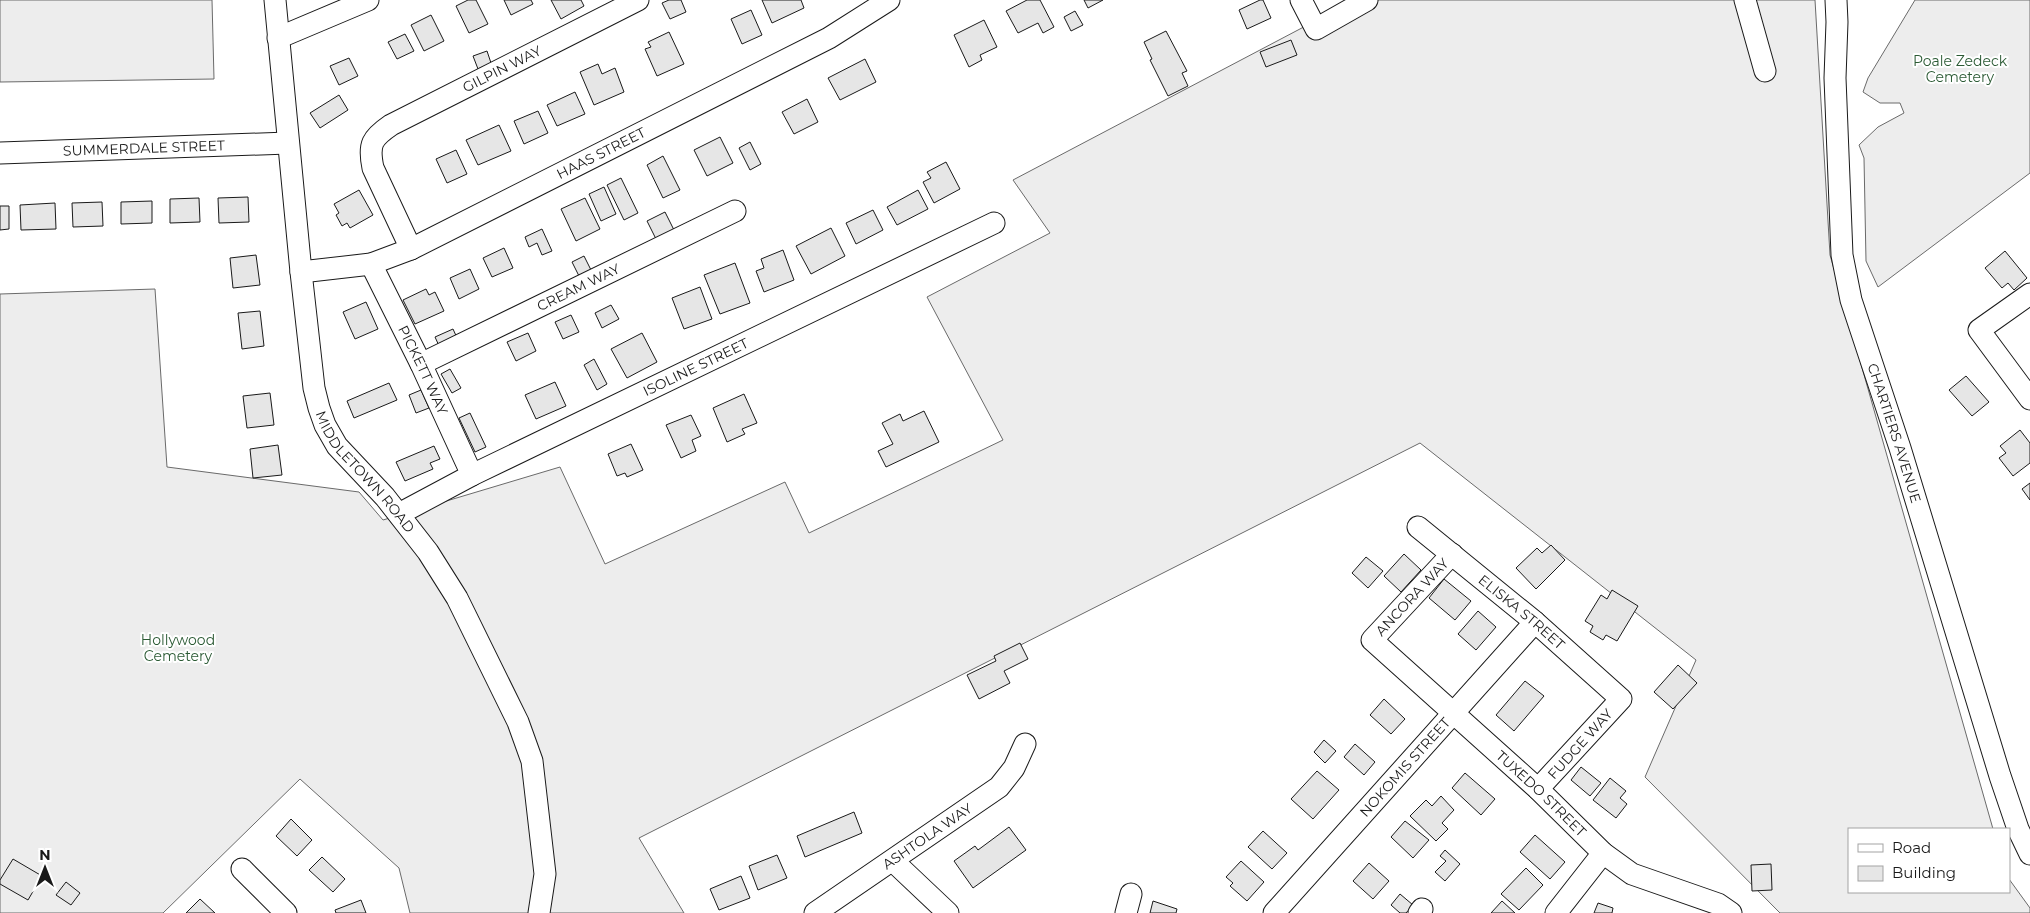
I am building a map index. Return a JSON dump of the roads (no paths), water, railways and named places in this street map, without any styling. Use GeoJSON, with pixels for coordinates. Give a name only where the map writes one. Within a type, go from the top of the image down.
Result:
{"type":"FeatureCollection","features":[{"type":"Feature","properties":{"kind":"street","name":"MIDDLETOWN ROAD"},"geometry":{"type":"LineString","coordinates":[[274,0],[314,388],[325,425],[337,446],[399,514],[428,552],[457,598],[515,715],[532,761],[545,874],[539,913]]}},
{"type":"Feature","properties":{"kind":"street"},"geometry":{"type":"LineString","coordinates":[[278,38],[368,0]]}},
{"type":"Feature","properties":{"kind":"street","name":"GILPIN WAY"},"geometry":{"type":"LineString","coordinates":[[411,249],[372,168],[370,154],[372,144],[377,135],[391,125],[638,0]]}},
{"type":"Feature","properties":{"kind":"street","name":"HAAS STREET"},"geometry":{"type":"LineString","coordinates":[[301,272],[371,264],[411,249],[829,38],[889,0]]}},
{"type":"Feature","properties":{"kind":"street"},"geometry":{"type":"LineString","coordinates":[[1306,2],[1316,28],[1367,0]]}},
{"type":"Feature","properties":{"kind":"street"},"geometry":{"type":"LineString","coordinates":[[1745,0],[1765,71]]}},
{"type":"Feature","properties":{"kind":"street","name":"CHARTIERS AVENUE"},"geometry":{"type":"LineString","coordinates":[[1836,0],[1835,78],[1842,255],[1851,300],[1900,448],[2000,776],[2018,829],[2030,854]]}},
{"type":"Feature","properties":{"kind":"street","name":"SUMMERDALE STREET"},"geometry":{"type":"LineString","coordinates":[[0,153],[288,143]]}},
{"type":"Feature","properties":{"kind":"street","name":"CREAM WAY"},"geometry":{"type":"LineString","coordinates":[[421,364],[734,210]]}},
{"type":"Feature","properties":{"kind":"street","name":"ISOLINE STREET"},"geometry":{"type":"LineString","coordinates":[[399,514],[472,475],[994,222]]}},
{"type":"Feature","properties":{"kind":"street","name":"PICKETT WAY"},"geometry":{"type":"LineString","coordinates":[[371,264],[421,364],[472,475]]}},
{"type":"Feature","properties":{"kind":"street"},"geometry":{"type":"LineString","coordinates":[[2030,294],[1979,330],[2030,399]]}},
{"type":"Feature","properties":{"kind":"street","name":"ELISKA STREET"},"geometry":{"type":"LineString","coordinates":[[1418,527],[1535,622],[1621,699]]}},
{"type":"Feature","properties":{"kind":"street","name":"ANCORA WAY"},"geometry":{"type":"LineString","coordinates":[[1372,640],[1452,554]]}},
{"type":"Feature","properties":{"kind":"street","name":"NOKOMIS STREET"},"geometry":{"type":"LineString","coordinates":[[1274,913],[1535,622]]}},
{"type":"Feature","properties":{"kind":"street","name":"TUXEDO STREET"},"geometry":{"type":"LineString","coordinates":[[1372,640],[1538,790],[1603,852],[1632,874],[1718,904],[1731,913]]}},
{"type":"Feature","properties":{"kind":"street","name":"FUDGE WAY"},"geometry":{"type":"LineString","coordinates":[[1538,790],[1621,699]]}},
{"type":"Feature","properties":{"kind":"street","name":"ASHTOLA WAY"},"geometry":{"type":"LineString","coordinates":[[815,913],[999,787],[1014,768],[1025,744]]}},
{"type":"Feature","properties":{"kind":"street"},"geometry":{"type":"LineString","coordinates":[[1556,913],[1603,852]]}},
{"type":"Feature","properties":{"kind":"street"},"geometry":{"type":"LineString","coordinates":[[893,861],[948,913]]}},
{"type":"Feature","properties":{"kind":"street"},"geometry":{"type":"LineString","coordinates":[[242,869],[286,913]]}},
{"type":"Feature","properties":{"kind":"park label","name":"Poale Zedeck Cemetery"},"geometry":{"type":"Point","coordinates":[1960,69]}},
{"type":"Feature","properties":{"kind":"park label","name":"Hollywood Cemetery"},"geometry":{"type":"Point","coordinates":[178,648]}}]}
